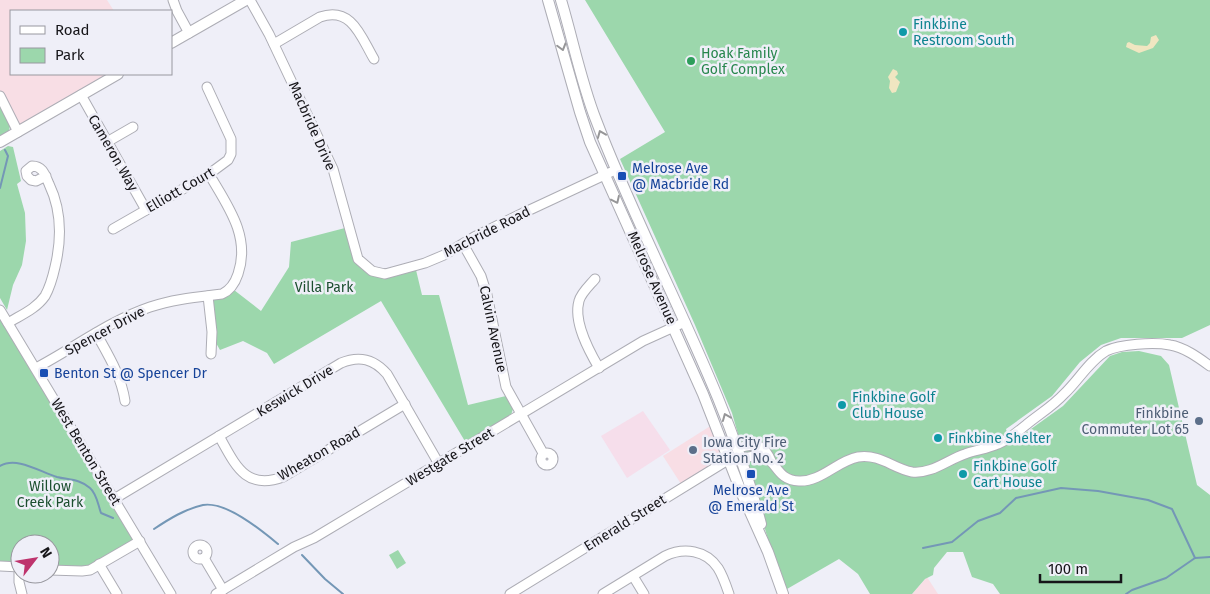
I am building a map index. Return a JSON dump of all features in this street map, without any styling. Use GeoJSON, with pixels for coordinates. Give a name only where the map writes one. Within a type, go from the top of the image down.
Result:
{"type":"FeatureCollection","features":[{"type":"Feature","properties":{"kind":"main road"},"geometry":{"type":"LineString","coordinates":[[172,42],[246,0]]}},
{"type":"Feature","properties":{"kind":"main road","name":"Melrose Avenue"},"geometry":{"type":"LineString","coordinates":[[548,0],[580,112],[605,175],[704,394],[783,594]]}},
{"type":"Feature","properties":{"kind":"main road","name":"Melrose Avenue"},"geometry":{"type":"LineString","coordinates":[[561,0],[595,119],[716,392],[754,496],[768,552]]}},
{"type":"Feature","properties":{"kind":"main road"},"geometry":{"type":"LineString","coordinates":[[0,142],[116,75]]}},
{"type":"Feature","properties":{"kind":"street"},"geometry":{"type":"LineString","coordinates":[[173,0],[189,33]]}},
{"type":"Feature","properties":{"kind":"street","name":"Macbride Drive"},"geometry":{"type":"LineString","coordinates":[[250,0],[274,44],[333,169],[358,259]]}},
{"type":"Feature","properties":{"kind":"street"},"geometry":{"type":"LineString","coordinates":[[274,44],[320,17],[337,14],[346,16],[352,22],[374,59]]}},
{"type":"Feature","properties":{"kind":"street","name":"Elliott Court"},"geometry":{"type":"LineString","coordinates":[[113,228],[225,164],[231,154],[232,146],[229,133],[207,87]]}},
{"type":"Feature","properties":{"kind":"street","name":"Cameron Way"},"geometry":{"type":"LineString","coordinates":[[81,95],[146,210]]}},
{"type":"Feature","properties":{"kind":"street"},"geometry":{"type":"LineString","coordinates":[[0,96],[18,132]]}},
{"type":"Feature","properties":{"kind":"street"},"geometry":{"type":"LineString","coordinates":[[107,142],[133,127]]}},
{"type":"Feature","properties":{"kind":"street","name":"Macbride Road"},"geometry":{"type":"LineString","coordinates":[[358,259],[372,271],[385,274],[425,264],[513,218],[616,170]]}},
{"type":"Feature","properties":{"kind":"street","name":"Spencer Drive"},"geometry":{"type":"LineString","coordinates":[[36,368],[126,317],[153,306],[177,300],[227,292],[232,287],[240,269],[242,250],[239,230],[236,221],[209,174]]}},
{"type":"Feature","properties":{"kind":"street"},"geometry":{"type":"LineString","coordinates":[[8,323],[40,303],[49,289],[60,247],[61,229],[58,207],[46,176]]}},
{"type":"Feature","properties":{"kind":"street","name":"Calvin Avenue"},"geometry":{"type":"LineString","coordinates":[[462,244],[481,276],[489,302],[503,378],[509,395],[543,454]]}},
{"type":"Feature","properties":{"kind":"street"},"geometry":{"type":"LineString","coordinates":[[595,279],[582,294],[578,309],[585,341],[599,368]]}},
{"type":"Feature","properties":{"kind":"street"},"geometry":{"type":"LineString","coordinates":[[208,296],[212,332],[211,354]]}},
{"type":"Feature","properties":{"kind":"street","name":"West Benton Street"},"geometry":{"type":"LineString","coordinates":[[0,310],[171,594]]}},
{"type":"Feature","properties":{"kind":"street","name":"Westgate Street"},"geometry":{"type":"LineString","coordinates":[[220,592],[643,342],[685,322]]}},
{"type":"Feature","properties":{"kind":"street"},"geometry":{"type":"LineString","coordinates":[[96,333],[121,381],[125,401]]}},
{"type":"Feature","properties":{"kind":"street","name":"Emerald Street"},"geometry":{"type":"LineString","coordinates":[[510,594],[740,454],[758,454],[766,457],[783,476],[798,481],[811,480],[850,459],[864,457],[880,458],[911,472],[928,471],[966,453],[990,448],[1006,440],[1064,395],[1094,360],[1107,350],[1123,346],[1171,345],[1210,366]]}},
{"type":"Feature","properties":{"kind":"street","name":"Keswick Drive"},"geometry":{"type":"LineString","coordinates":[[114,499],[341,363],[353,358],[370,360],[388,374],[439,464]]}},
{"type":"Feature","properties":{"kind":"street","name":"Wheaton Road"},"geometry":{"type":"LineString","coordinates":[[219,436],[233,462],[244,475],[257,481],[273,481],[283,477],[405,404]]}},
{"type":"Feature","properties":{"kind":"street"},"geometry":{"type":"LineString","coordinates":[[60,570],[86,571],[140,541]]}},
{"type":"Feature","properties":{"kind":"street"},"geometry":{"type":"LineString","coordinates":[[603,594],[672,553],[686,550],[707,557],[718,567],[729,594]]}},
{"type":"Feature","properties":{"kind":"street"},"geometry":{"type":"LineString","coordinates":[[204,558],[220,592]]}},
{"type":"Feature","properties":{"kind":"street"},"geometry":{"type":"LineString","coordinates":[[99,564],[117,594]]}},
{"type":"Feature","properties":{"kind":"street"},"geometry":{"type":"LineString","coordinates":[[633,576],[644,594]]}},
{"type":"Feature","properties":{"kind":"shaded area"},"geometry":{"type":"Polygon","coordinates":[[[0,0],[107,0],[113,10],[10,10],[10,75],[105,75],[15,127],[0,96],[0,0]]]}},
{"type":"Feature","properties":{"kind":"shaded area"},"geometry":{"type":"Polygon","coordinates":[[[643,411],[670,450],[627,478],[601,436],[643,411]]]}},
{"type":"Feature","properties":{"kind":"shaded area"},"geometry":{"type":"Polygon","coordinates":[[[712,425],[725,461],[683,487],[663,456],[712,425]]]}},
{"type":"Feature","properties":{"kind":"shaded area"},"geometry":{"type":"Polygon","coordinates":[[[927,577],[938,594],[912,594],[927,577]]]}},
{"type":"Feature","properties":{"kind":"green space"},"geometry":{"type":"Polygon","coordinates":[[[585,0],[1210,0],[1210,325],[1182,338],[1121,338],[1101,345],[1080,362],[1052,396],[1006,429],[1010,444],[1063,406],[1110,356],[1122,352],[1139,351],[1161,356],[1169,365],[1197,485],[1210,495],[1210,594],[1000,594],[993,584],[972,577],[963,552],[947,552],[934,568],[933,575],[925,579],[912,594],[870,594],[858,574],[839,559],[787,589],[789,594],[786,594],[769,543],[732,413],[695,325],[620,159],[665,132],[585,0]]]}},
{"type":"Feature","properties":{"kind":"green space"},"geometry":{"type":"Polygon","coordinates":[[[0,105],[10,126],[9,131],[0,136],[0,105]]]}},
{"type":"Feature","properties":{"kind":"green space"},"geometry":{"type":"Polygon","coordinates":[[[8,146],[13,147],[21,181],[17,184],[25,213],[26,241],[22,265],[13,285],[7,310],[0,298],[0,151],[8,146]]]}},
{"type":"Feature","properties":{"kind":"green space","name":"Villa Park"},"geometry":{"type":"Polygon","coordinates":[[[345,228],[350,247],[358,263],[370,274],[378,277],[389,277],[416,270],[422,295],[439,295],[468,405],[506,396],[513,409],[511,415],[466,443],[381,301],[274,364],[267,353],[243,341],[220,350],[216,343],[213,299],[234,290],[261,311],[289,267],[291,242],[345,228]]]}},
{"type":"Feature","properties":{"kind":"green space","name":"Willow Creek Park"},"geometry":{"type":"Polygon","coordinates":[[[0,317],[137,543],[90,570],[60,570],[60,534],[10,534],[10,566],[0,566],[0,317]]]}},
{"type":"Feature","properties":{"kind":"green space"},"geometry":{"type":"Polygon","coordinates":[[[398,550],[406,563],[397,569],[389,555],[398,550]]]}},
{"type":"Feature","properties":{"kind":"sand"},"geometry":{"type":"Polygon","coordinates":[[[1156,35],[1159,40],[1153,48],[1139,53],[1126,47],[1129,42],[1135,45],[1147,46],[1150,43],[1151,37],[1156,35]]]}},
{"type":"Feature","properties":{"kind":"sand"},"geometry":{"type":"Polygon","coordinates":[[[893,69],[897,71],[898,74],[895,77],[900,82],[896,92],[892,93],[889,88],[890,81],[888,77],[893,69]]]}},
{"type":"Feature","properties":{"kind":"waterway"},"geometry":{"type":"LineString","coordinates":[[0,188],[8,156],[5,150]]}},
{"type":"Feature","properties":{"kind":"waterway"},"geometry":{"type":"LineString","coordinates":[[0,466],[7,463],[21,464],[57,477],[82,483],[94,493],[101,513],[113,518]]}},
{"type":"Feature","properties":{"kind":"waterway"},"geometry":{"type":"LineString","coordinates":[[923,548],[952,542],[978,521],[1000,513],[1016,498],[1061,488],[1098,491],[1148,500],[1172,509],[1195,558],[1210,557]]}},
{"type":"Feature","properties":{"kind":"waterway"},"geometry":{"type":"LineString","coordinates":[[154,529],[190,509],[203,505],[212,505],[222,507],[243,518],[278,544]]}},
{"type":"Feature","properties":{"kind":"waterway"},"geometry":{"type":"LineString","coordinates":[[302,555],[325,579],[343,594]]}},
{"type":"Feature","properties":{"kind":"waterway"},"geometry":{"type":"LineString","coordinates":[[1126,594],[1166,578],[1195,558]]}},
{"type":"Feature","properties":{"kind":"place","name":"Finkbine Restroom South"},"geometry":{"type":"Point","coordinates":[903,32]}},
{"type":"Feature","properties":{"kind":"place","name":"Hoak Family Golf Complex"},"geometry":{"type":"Point","coordinates":[691,61]}},
{"type":"Feature","properties":{"kind":"place","name":"Melrose Ave @ Macbride Rd"},"geometry":{"type":"Point","coordinates":[622,176]}},
{"type":"Feature","properties":{"kind":"place","name":"Benton St @ Spencer Dr"},"geometry":{"type":"Point","coordinates":[44,373]}},
{"type":"Feature","properties":{"kind":"place","name":"Finkbine Golf Club House"},"geometry":{"type":"Point","coordinates":[842,405]}},
{"type":"Feature","properties":{"kind":"place","name":"Finkbine Commuter Lot 65"},"geometry":{"type":"Point","coordinates":[1199,421]}},
{"type":"Feature","properties":{"kind":"place","name":"Finkbine Shelter"},"geometry":{"type":"Point","coordinates":[938,438]}},
{"type":"Feature","properties":{"kind":"place","name":"Iowa City Fire Station No. 2"},"geometry":{"type":"Point","coordinates":[693,450]}},
{"type":"Feature","properties":{"kind":"place","name":"Melrose Ave @ Emerald St"},"geometry":{"type":"Point","coordinates":[751,474]}},
{"type":"Feature","properties":{"kind":"place","name":"Finkbine Golf Cart House"},"geometry":{"type":"Point","coordinates":[963,474]}}]}
